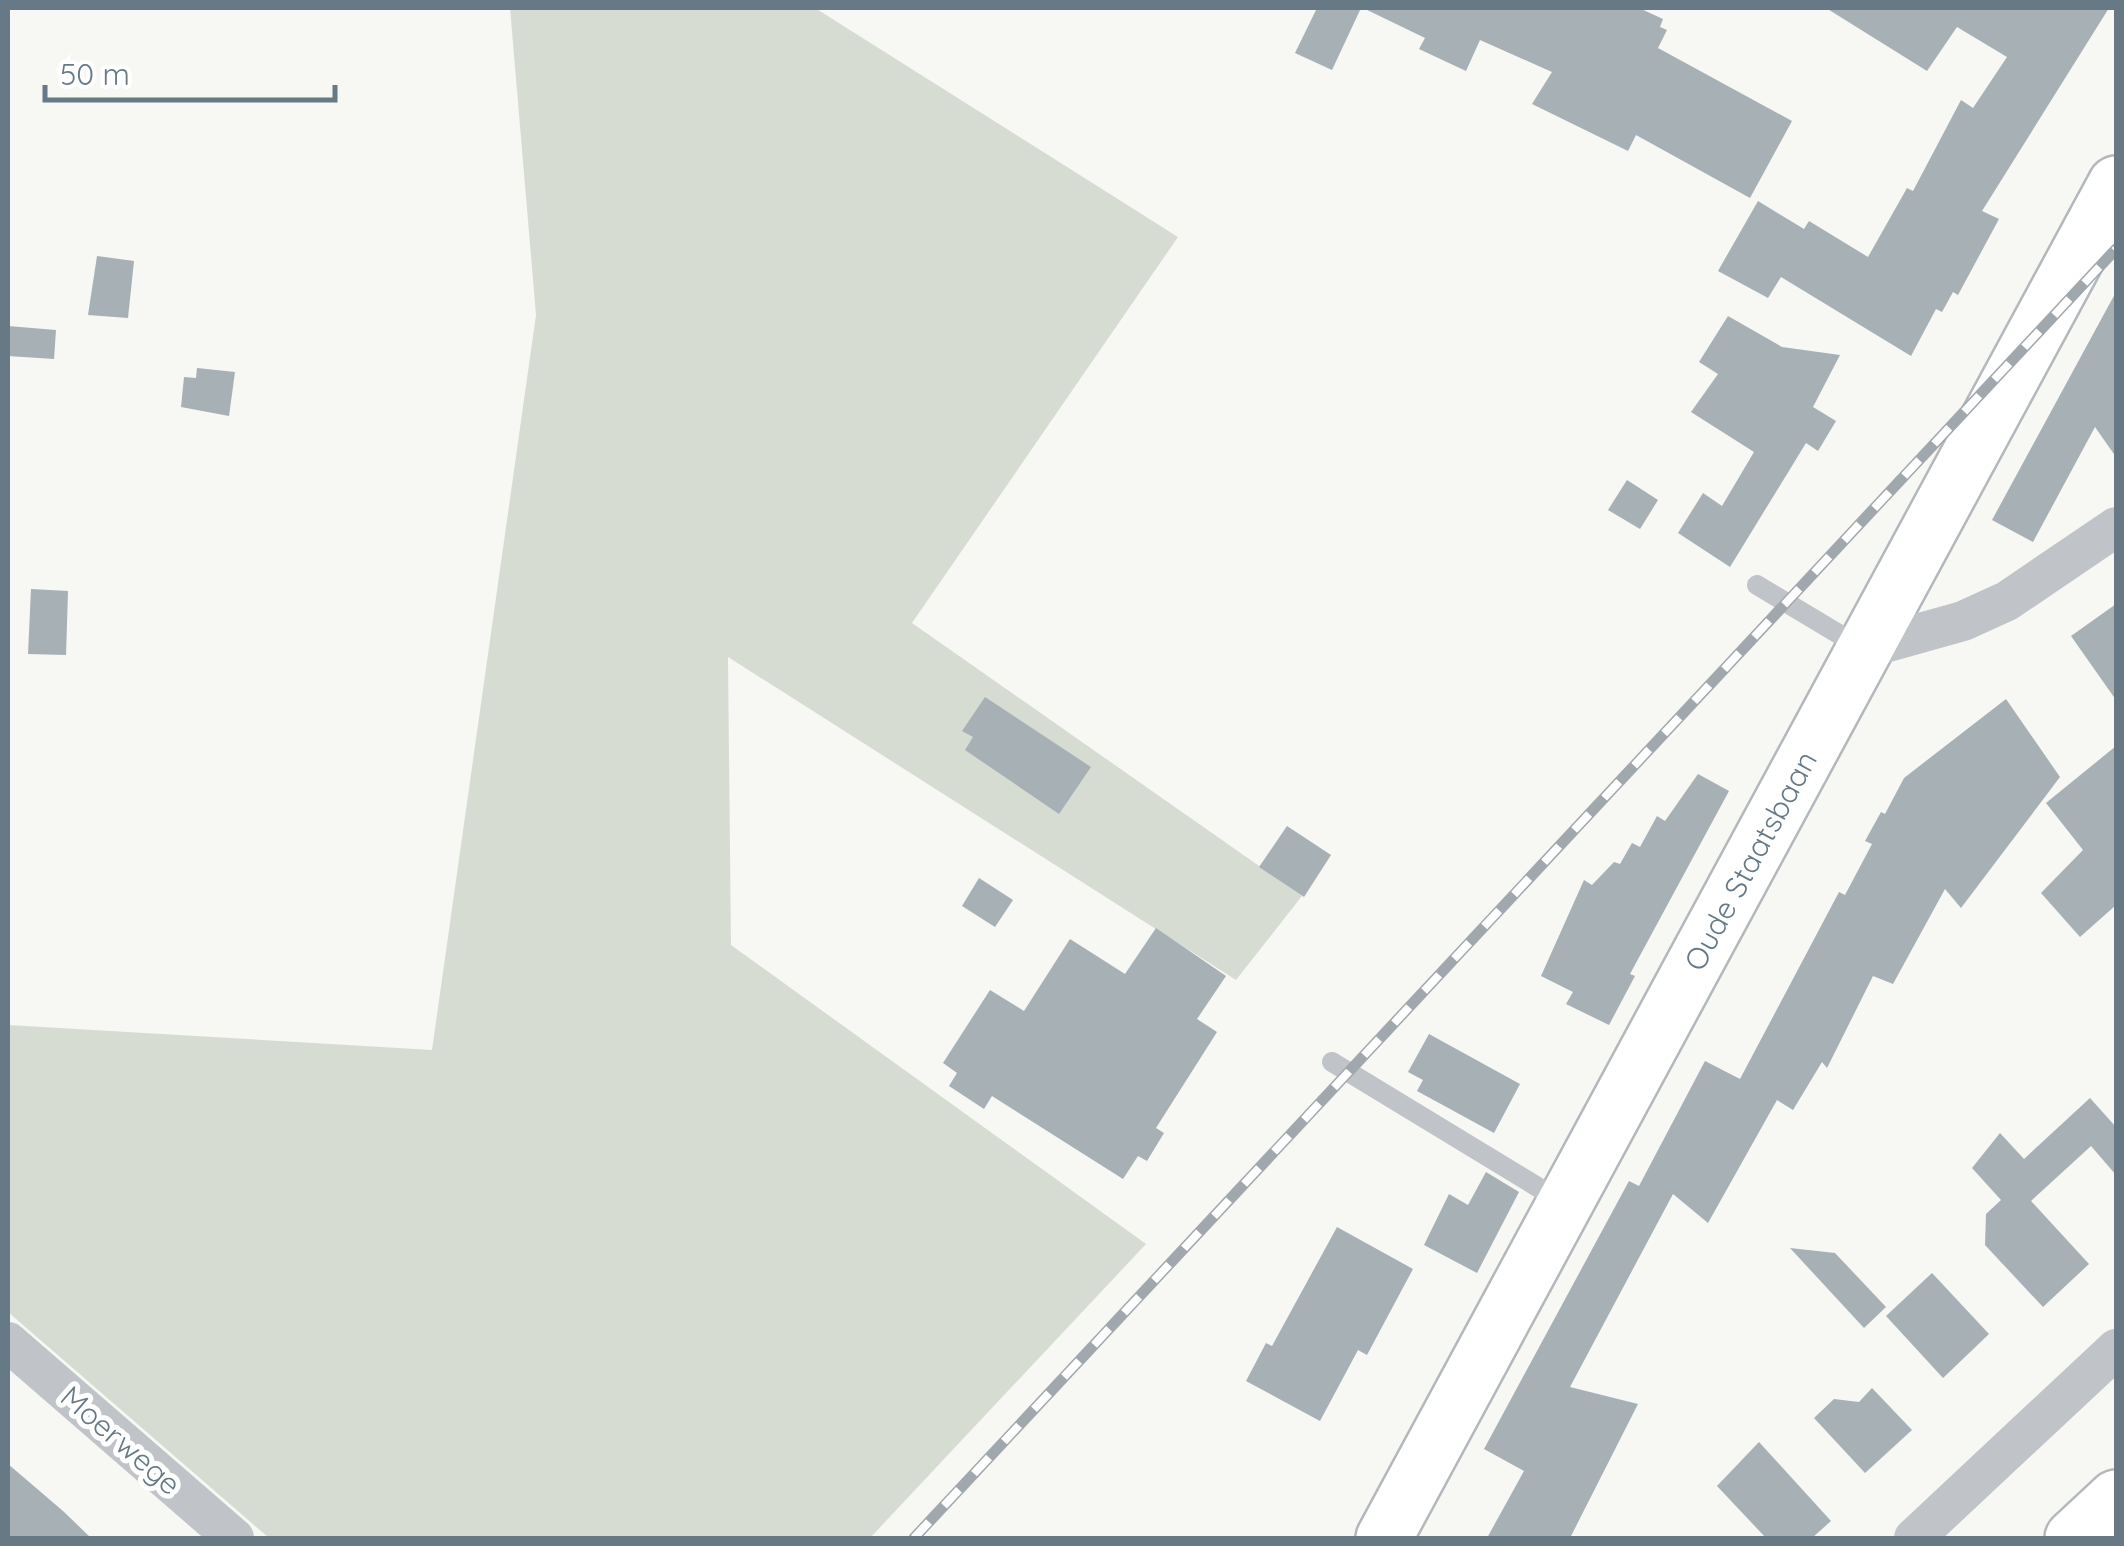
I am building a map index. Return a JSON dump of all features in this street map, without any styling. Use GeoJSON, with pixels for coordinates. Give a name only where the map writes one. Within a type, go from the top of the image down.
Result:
{"type":"FeatureCollection","features":[{"type":"Feature","properties":{"kind":"street","name":"Oude Staatsbaan"},"geometry":{"type":"LineString","coordinates":[[1384,1538],[2116,184]]}},
{"type":"Feature","properties":{"kind":"street"},"geometry":{"type":"LineString","coordinates":[[1863,648],[1963,621],[2007,601],[2116,527]]}},
{"type":"Feature","properties":{"kind":"street","name":"Moerwege"},"geometry":{"type":"LineString","coordinates":[[8,1342],[234,1538]]}},
{"type":"Feature","properties":{"kind":"street"},"geometry":{"type":"LineString","coordinates":[[1914,1538],[2116,1350]]}},
{"type":"Feature","properties":{"kind":"street"},"geometry":{"type":"LineString","coordinates":[[2073,1538],[2116,1498]]}},
{"type":"Feature","properties":{"kind":"lane"},"geometry":{"type":"LineString","coordinates":[[1757,585],[1863,648]]}},
{"type":"Feature","properties":{"kind":"lane"},"geometry":{"type":"LineString","coordinates":[[1332,1062],[1564,1203]]}},
{"type":"Feature","properties":{"kind":"shaded area"},"geometry":{"type":"Polygon","coordinates":[[[510,8],[815,8],[1178,237],[912,623],[1302,896],[1236,980],[728,657],[731,945],[1146,1244],[870,1538],[269,1538],[8,1312],[8,1025],[432,1050],[536,315],[510,8]]]}},
{"type":"Feature","properties":{"kind":"building"},"geometry":{"type":"Polygon","coordinates":[[[1317,8],[1361,8],[1332,70],[1295,53],[1317,8]]]}},
{"type":"Feature","properties":{"kind":"building"},"geometry":{"type":"Polygon","coordinates":[[[1363,8],[1639,8],[1663,19],[1660,27],[1667,30],[1658,48],[1792,121],[1750,198],[1636,135],[1628,151],[1532,104],[1552,72],[1480,40],[1466,71],[1419,49],[1425,38],[1363,8]]]}},
{"type":"Feature","properties":{"kind":"building"},"geometry":{"type":"Polygon","coordinates":[[[1826,8],[2109,8],[1982,211],[1999,219],[1958,295],[1953,292],[1942,312],[1936,309],[1911,356],[1781,277],[1768,298],[1718,271],[1758,201],[1804,229],[1809,221],[1868,257],[1907,188],[1913,191],[1961,100],[1973,108],[2007,57],[1957,27],[1927,71],[1826,8]]]}},
{"type":"Feature","properties":{"kind":"building"},"geometry":{"type":"Polygon","coordinates":[[[97,256],[134,261],[128,318],[88,315],[97,256]]]}},
{"type":"Feature","properties":{"kind":"building"},"geometry":{"type":"Polygon","coordinates":[[[2116,292],[2116,457],[2095,427],[2033,542],[1992,520],[2116,292]]]}},
{"type":"Feature","properties":{"kind":"building"},"geometry":{"type":"Polygon","coordinates":[[[1728,316],[1782,347],[1840,355],[1813,407],[1836,421],[1818,451],[1806,443],[1730,567],[1678,533],[1703,493],[1722,506],[1754,452],[1691,412],[1718,374],[1699,362],[1728,316]]]}},
{"type":"Feature","properties":{"kind":"building"},"geometry":{"type":"Polygon","coordinates":[[[8,326],[56,330],[54,359],[8,356],[8,326]]]}},
{"type":"Feature","properties":{"kind":"building"},"geometry":{"type":"Polygon","coordinates":[[[197,368],[235,372],[229,416],[181,407],[184,377],[196,378],[197,368]]]}},
{"type":"Feature","properties":{"kind":"building"},"geometry":{"type":"Polygon","coordinates":[[[1627,480],[1658,500],[1640,529],[1608,510],[1627,480]]]}},
{"type":"Feature","properties":{"kind":"building"},"geometry":{"type":"Polygon","coordinates":[[[31,589],[68,591],[66,655],[28,654],[31,589]]]}},
{"type":"Feature","properties":{"kind":"building"},"geometry":{"type":"Polygon","coordinates":[[[2116,604],[2116,700],[2071,636],[2116,604]]]}},
{"type":"Feature","properties":{"kind":"building"},"geometry":{"type":"Polygon","coordinates":[[[985,697],[1091,767],[1059,814],[965,750],[973,737],[962,731],[985,697]]]}},
{"type":"Feature","properties":{"kind":"building"},"geometry":{"type":"Polygon","coordinates":[[[2006,699],[2060,777],[1961,908],[1945,889],[1893,984],[1873,976],[1827,1068],[1822,1062],[1793,1110],[1777,1100],[1708,1223],[1673,1194],[1570,1387],[1638,1404],[1570,1538],[1487,1538],[1524,1471],[1484,1449],[1629,1181],[1639,1186],[1705,1061],[1740,1079],[1839,892],[1845,895],[1872,844],[1865,841],[1904,778],[2006,699]]]}},
{"type":"Feature","properties":{"kind":"building"},"geometry":{"type":"Polygon","coordinates":[[[2116,746],[2116,905],[2080,937],[2041,893],[2083,850],[2046,803],[2116,746]]]}},
{"type":"Feature","properties":{"kind":"building"},"geometry":{"type":"Polygon","coordinates":[[[1698,774],[1729,791],[1630,974],[1635,976],[1609,1025],[1566,1004],[1573,992],[1541,976],[1584,880],[1592,885],[1614,862],[1620,864],[1632,843],[1640,847],[1657,816],[1665,821],[1698,774]]]}},
{"type":"Feature","properties":{"kind":"building"},"geometry":{"type":"Polygon","coordinates":[[[1287,826],[1331,855],[1304,897],[1259,867],[1287,826]]]}},
{"type":"Feature","properties":{"kind":"building"},"geometry":{"type":"Polygon","coordinates":[[[979,878],[1013,900],[995,927],[962,906],[979,878]]]}},
{"type":"Feature","properties":{"kind":"building"},"geometry":{"type":"Polygon","coordinates":[[[1156,928],[1226,976],[1197,1019],[1217,1032],[1156,1128],[1164,1133],[1147,1161],[1138,1156],[1123,1179],[992,1096],[984,1109],[949,1086],[957,1073],[943,1063],[990,990],[1024,1011],[1070,939],[1125,974],[1156,928]]]}},
{"type":"Feature","properties":{"kind":"building"},"geometry":{"type":"Polygon","coordinates":[[[1429,1034],[1520,1084],[1494,1133],[1417,1091],[1423,1080],[1408,1072],[1429,1034]]]}},
{"type":"Feature","properties":{"kind":"building"},"geometry":{"type":"Polygon","coordinates":[[[2090,1098],[2116,1127],[2116,1175],[2091,1146],[2031,1201],[2089,1264],[2043,1307],[1985,1245],[1986,1214],[2001,1200],[1972,1168],[2000,1133],[2024,1159],[2090,1098]]]}},
{"type":"Feature","properties":{"kind":"building"},"geometry":{"type":"Polygon","coordinates":[[[1486,1172],[1519,1192],[1477,1273],[1424,1245],[1449,1194],[1468,1205],[1486,1172]]]}},
{"type":"Feature","properties":{"kind":"building"},"geometry":{"type":"Polygon","coordinates":[[[1337,1227],[1413,1269],[1367,1355],[1358,1350],[1320,1421],[1246,1381],[1266,1343],[1272,1346],[1337,1227]]]}},
{"type":"Feature","properties":{"kind":"building"},"geometry":{"type":"Polygon","coordinates":[[[1790,1248],[1835,1253],[1886,1307],[1864,1328],[1790,1248]]]}},
{"type":"Feature","properties":{"kind":"building"},"geometry":{"type":"Polygon","coordinates":[[[1932,1273],[1989,1334],[1943,1378],[1886,1316],[1932,1273]]]}},
{"type":"Feature","properties":{"kind":"building"},"geometry":{"type":"Polygon","coordinates":[[[1872,1388],[1912,1430],[1865,1473],[1814,1418],[1834,1399],[1859,1402],[1872,1388]]]}},
{"type":"Feature","properties":{"kind":"building"},"geometry":{"type":"Polygon","coordinates":[[[1759,1442],[1831,1521],[1812,1538],[1766,1538],[1717,1486],[1759,1442]]]}},
{"type":"Feature","properties":{"kind":"building"},"geometry":{"type":"Polygon","coordinates":[[[8,1464],[63,1511],[91,1538],[8,1538],[8,1464]]]}},
{"type":"Feature","properties":{"kind":"railway"},"geometry":{"type":"LineString","coordinates":[[914,1538],[2116,249]]}}]}
